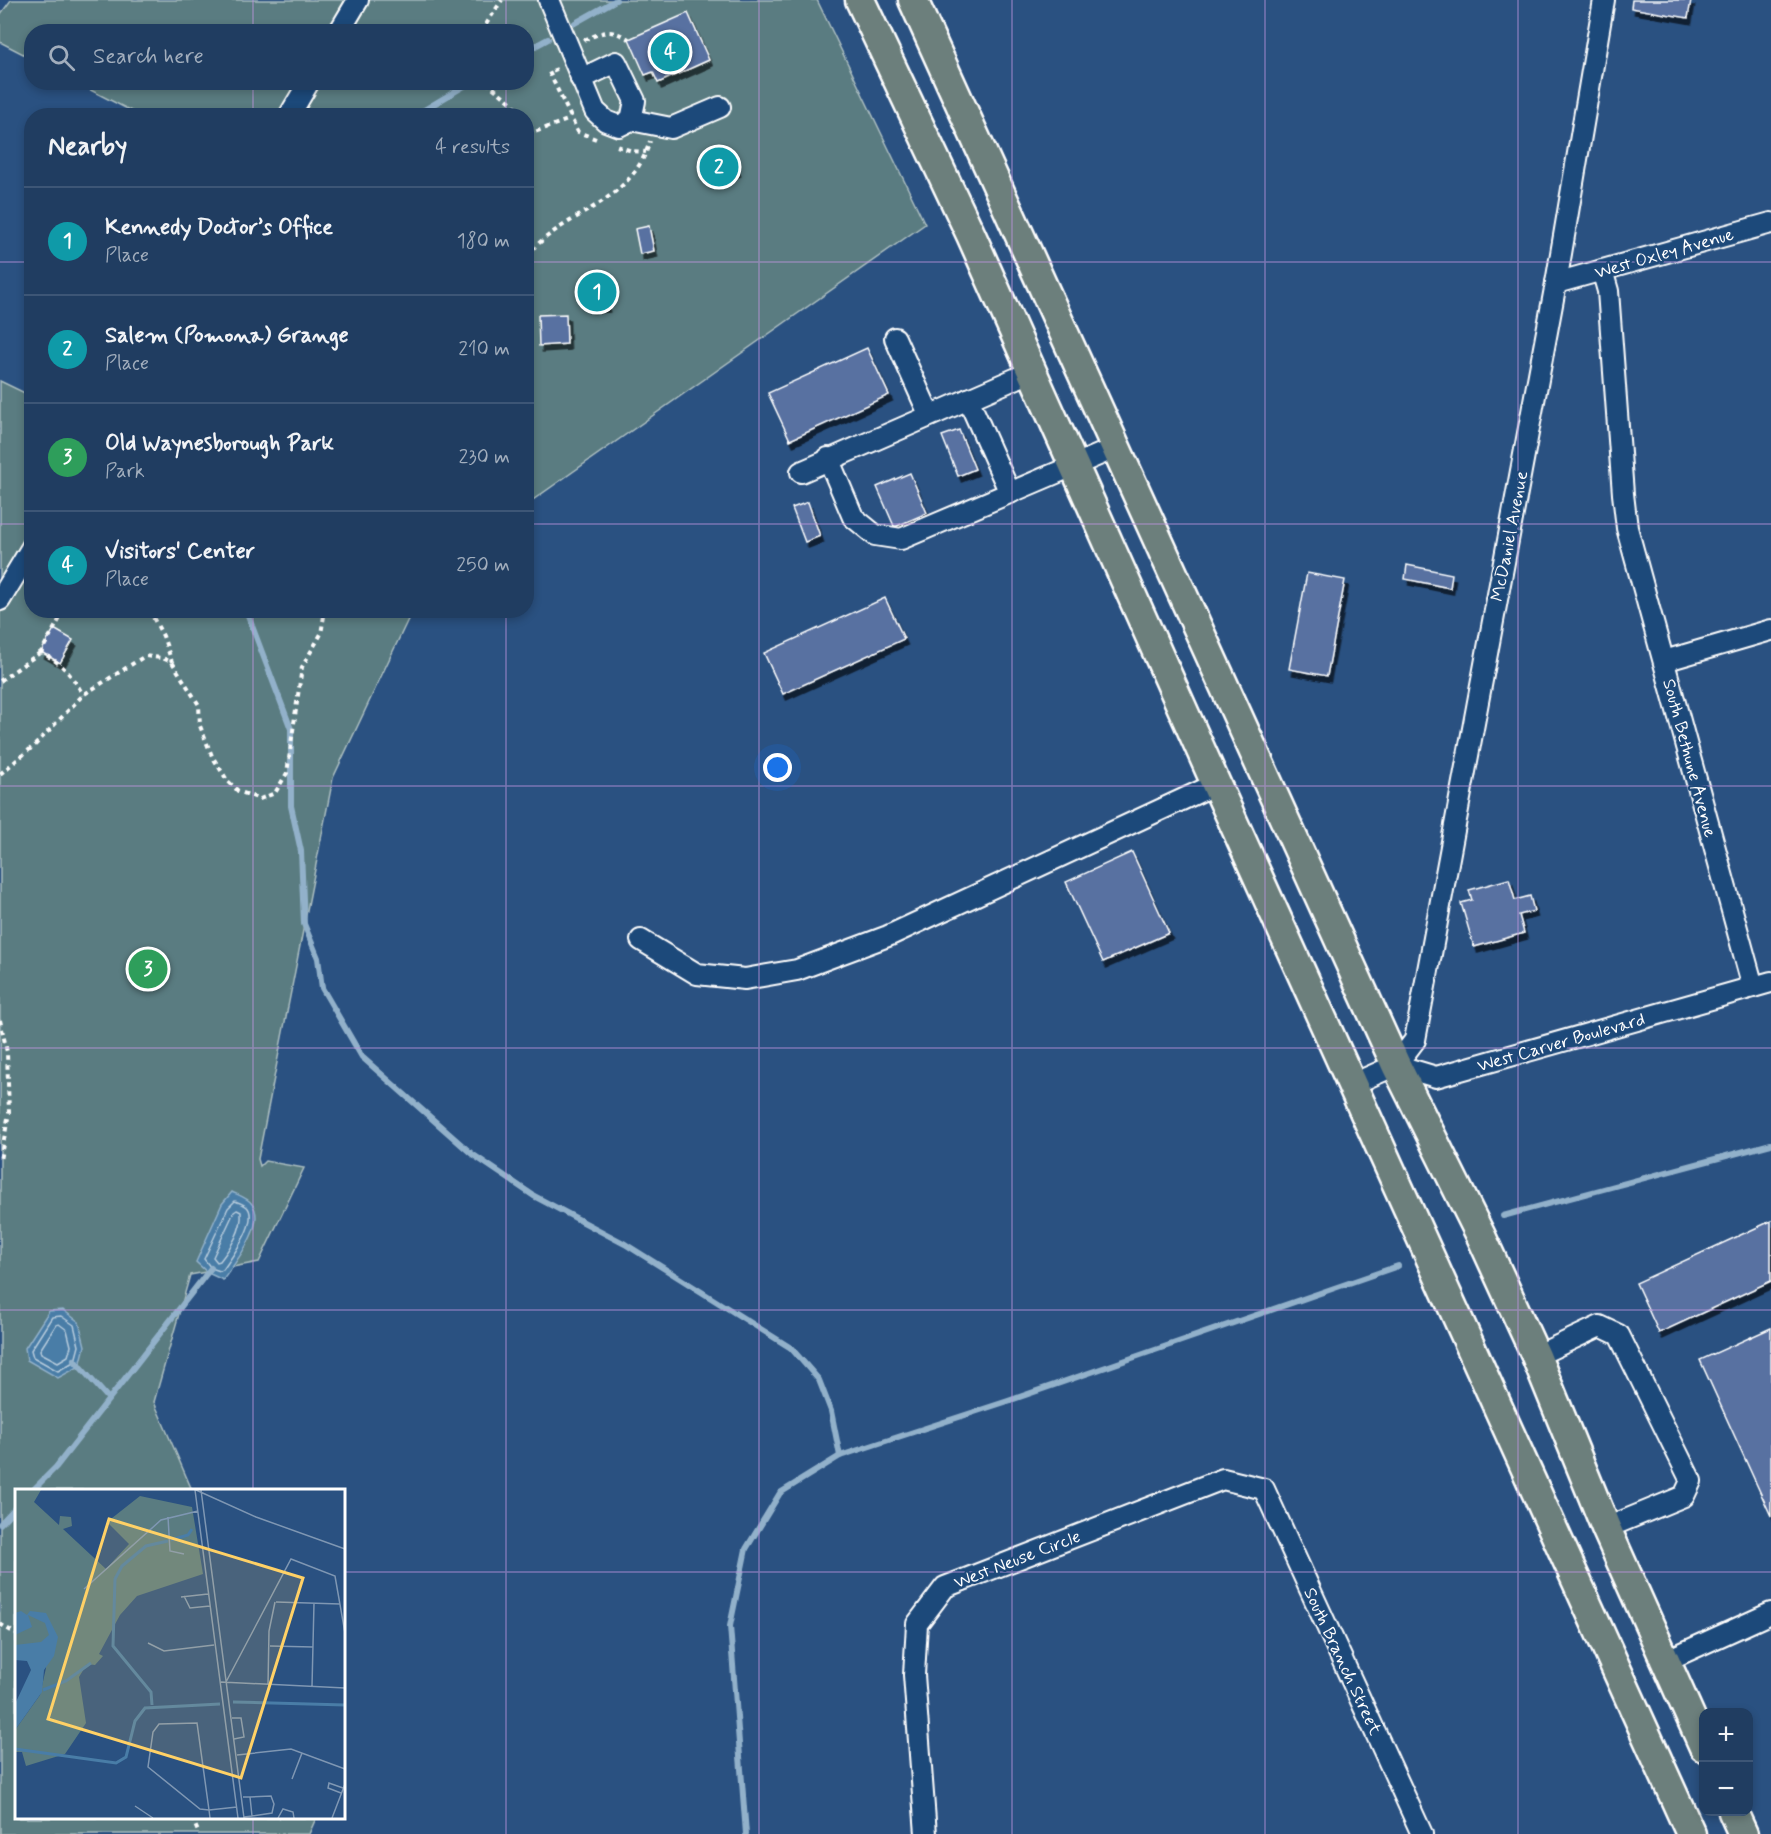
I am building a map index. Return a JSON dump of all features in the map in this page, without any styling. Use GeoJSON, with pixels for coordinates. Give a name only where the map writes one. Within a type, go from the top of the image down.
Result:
{"type":"FeatureCollection","features":[{"type":"Feature","properties":{"kind":"highway"},"geometry":{"type":"LineString","coordinates":[[860,0],[1033,371],[1073,467],[1692,1834]]}},
{"type":"Feature","properties":{"kind":"highway"},"geometry":{"type":"LineString","coordinates":[[913,0],[1396,1065],[1481,1236],[1536,1356],[1606,1528],[1699,1736]]}},
{"type":"Feature","properties":{"kind":"highway"},"geometry":{"type":"LineString","coordinates":[[1735,1816],[1743,1834]]}},
{"type":"Feature","properties":{"kind":"street"},"geometry":{"type":"LineString","coordinates":[[344,24],[358,0]]}},
{"type":"Feature","properties":{"kind":"street"},"geometry":{"type":"LineString","coordinates":[[549,0],[595,111],[606,121],[619,126],[631,120],[671,128],[720,107]]}},
{"type":"Feature","properties":{"kind":"street","name":"McDaniel Avenue"},"geometry":{"type":"LineString","coordinates":[[1396,1065],[1415,1040],[1556,283],[1604,0]]}},
{"type":"Feature","properties":{"kind":"street"},"geometry":{"type":"LineString","coordinates":[[581,79],[616,62],[635,101],[631,120]]}},
{"type":"Feature","properties":{"kind":"street"},"geometry":{"type":"LineString","coordinates":[[294,108],[304,90]]}},
{"type":"Feature","properties":{"kind":"street","name":"West Oxley Avenue"},"geometry":{"type":"LineString","coordinates":[[1556,283],[1771,223]]}},
{"type":"Feature","properties":{"kind":"street","name":"South Bethune Avenue"},"geometry":{"type":"LineString","coordinates":[[1602,270],[1608,291],[1627,528],[1664,661],[1762,985]]}},
{"type":"Feature","properties":{"kind":"street"},"geometry":{"type":"LineString","coordinates":[[895,338],[929,414]]}},
{"type":"Feature","properties":{"kind":"street"},"geometry":{"type":"LineString","coordinates":[[801,472],[929,414],[1033,371]]}},
{"type":"Feature","properties":{"kind":"street"},"geometry":{"type":"LineString","coordinates":[[968,399],[1010,493]]}},
{"type":"Feature","properties":{"kind":"street"},"geometry":{"type":"LineString","coordinates":[[828,459],[853,517],[875,535],[901,539],[1115,448]]}},
{"type":"Feature","properties":{"kind":"street"},"geometry":{"type":"LineString","coordinates":[[0,600],[24,560]]}},
{"type":"Feature","properties":{"kind":"street"},"geometry":{"type":"LineString","coordinates":[[1664,661],[1771,630]]}},
{"type":"Feature","properties":{"kind":"street"},"geometry":{"type":"LineString","coordinates":[[641,940],[697,974],[745,979],[797,970],[888,936],[1216,784]]}},
{"type":"Feature","properties":{"kind":"street","name":"West Carver Boulevard"},"geometry":{"type":"LineString","coordinates":[[1396,1065],[1436,1077],[1762,985]]}},
{"type":"Feature","properties":{"kind":"street"},"geometry":{"type":"LineString","coordinates":[[1353,1084],[1396,1065]]}},
{"type":"Feature","properties":{"kind":"street"},"geometry":{"type":"LineString","coordinates":[[1536,1356],[1600,1326],[1619,1335],[1691,1481],[1684,1496],[1606,1528]]}},
{"type":"Feature","properties":{"kind":"street","name":"West Neuse Circle"},"geometry":{"type":"LineString","coordinates":[[926,1834],[914,1675],[917,1624],[945,1587],[1222,1479],[1264,1489]]}},
{"type":"Feature","properties":{"kind":"street","name":"South Branch Street"},"geometry":{"type":"LineString","coordinates":[[1264,1489],[1422,1834]]}},
{"type":"Feature","properties":{"kind":"street"},"geometry":{"type":"LineString","coordinates":[[1665,1661],[1771,1613]]}},
{"type":"Feature","properties":{"kind":"path"},"geometry":{"type":"LineString","coordinates":[[486,24],[502,0]]}},
{"type":"Feature","properties":{"kind":"path"},"geometry":{"type":"LineString","coordinates":[[496,90],[516,108]]}},
{"type":"Feature","properties":{"kind":"path"},"geometry":{"type":"LineString","coordinates":[[534,132],[570,119]]}},
{"type":"Feature","properties":{"kind":"path"},"geometry":{"type":"LineString","coordinates":[[534,247],[567,222],[611,196],[629,181],[648,148],[655,124]]}},
{"type":"Feature","properties":{"kind":"path"},"geometry":{"type":"LineString","coordinates":[[0,681],[41,652],[58,618]]}},
{"type":"Feature","properties":{"kind":"path"},"geometry":{"type":"LineString","coordinates":[[153,618],[163,636],[172,662],[200,705],[200,726],[212,756],[226,780],[238,791],[260,799],[276,793],[287,773],[302,668],[321,634],[324,618]]}},
{"type":"Feature","properties":{"kind":"path"},"geometry":{"type":"LineString","coordinates":[[41,652],[60,663],[76,683],[82,695]]}},
{"type":"Feature","properties":{"kind":"path"},"geometry":{"type":"LineString","coordinates":[[0,774],[35,745],[82,695],[145,656],[172,662]]}},
{"type":"Feature","properties":{"kind":"path"},"geometry":{"type":"LineString","coordinates":[[0,1020],[7,1052],[9,1113],[0,1161]]}},
{"type":"Feature","properties":{"kind":"path"},"geometry":{"type":"LineString","coordinates":[[0,1624],[15,1633]]}},
{"type":"Feature","properties":{"kind":"path"},"geometry":{"type":"LineString","coordinates":[[192,1819],[199,1834]]}},
{"type":"Feature","properties":{"kind":"green space"},"geometry":{"type":"Polygon","coordinates":[[[11,0],[817,0],[925,224],[534,499],[534,108],[125,108],[91,90],[534,90],[534,24],[24,24],[24,54],[0,42],[0,15],[11,0]]]}},
{"type":"Feature","properties":{"kind":"green space"},"geometry":{"type":"Polygon","coordinates":[[[0,381],[24,393],[24,618],[409,618],[333,778],[258,1159],[260,1166],[265,1161],[304,1168],[259,1262],[190,1275],[154,1402],[192,1489],[15,1489],[15,1819],[316,1819],[309,1834],[0,1834],[0,381]]]}},
{"type":"Feature","properties":{"kind":"water"},"geometry":{"type":"Polygon","coordinates":[[[232,1192],[252,1204],[256,1212],[255,1222],[248,1243],[223,1280],[208,1273],[196,1262],[222,1204],[232,1192]]]}},
{"type":"Feature","properties":{"kind":"water"},"geometry":{"type":"Polygon","coordinates":[[[63,1310],[79,1322],[85,1346],[80,1366],[58,1378],[27,1360],[25,1348],[49,1311],[63,1310]]]}},
{"type":"Feature","properties":{"kind":"building"},"geometry":{"type":"Polygon","coordinates":[[[1632,0],[1691,0],[1688,18],[1631,8],[1632,0]]]}},
{"type":"Feature","properties":{"kind":"building"},"geometry":{"type":"Polygon","coordinates":[[[688,13],[709,60],[658,83],[653,72],[645,75],[629,39],[688,13]]]}},
{"type":"Feature","properties":{"kind":"building"},"geometry":{"type":"Polygon","coordinates":[[[729,151],[737,170],[708,183],[700,164],[729,151]]]}},
{"type":"Feature","properties":{"kind":"building"},"geometry":{"type":"Polygon","coordinates":[[[649,226],[654,251],[640,254],[635,229],[649,226]]]}},
{"type":"Feature","properties":{"kind":"building"},"geometry":{"type":"Polygon","coordinates":[[[604,276],[606,306],[590,307],[588,277],[604,276]]]}},
{"type":"Feature","properties":{"kind":"building"},"geometry":{"type":"Polygon","coordinates":[[[566,314],[567,344],[539,346],[538,315],[566,314]]]}},
{"type":"Feature","properties":{"kind":"building"},"geometry":{"type":"Polygon","coordinates":[[[867,348],[889,395],[790,440],[768,393],[867,348]]]}},
{"type":"Feature","properties":{"kind":"building"},"geometry":{"type":"Polygon","coordinates":[[[959,430],[975,469],[958,476],[942,436],[959,430]]]}},
{"type":"Feature","properties":{"kind":"building"},"geometry":{"type":"Polygon","coordinates":[[[910,473],[927,513],[894,526],[877,487],[910,473]]]}},
{"type":"Feature","properties":{"kind":"building"},"geometry":{"type":"Polygon","coordinates":[[[808,502],[820,536],[805,542],[792,508],[808,502]]]}},
{"type":"Feature","properties":{"kind":"building"},"geometry":{"type":"Polygon","coordinates":[[[1407,565],[1452,574],[1450,588],[1405,579],[1407,565]]]}},
{"type":"Feature","properties":{"kind":"building"},"geometry":{"type":"Polygon","coordinates":[[[1307,573],[1345,580],[1327,676],[1289,669],[1307,573]]]}},
{"type":"Feature","properties":{"kind":"building"},"geometry":{"type":"Polygon","coordinates":[[[885,598],[904,639],[783,694],[764,653],[885,598]]]}},
{"type":"Feature","properties":{"kind":"building"},"geometry":{"type":"Polygon","coordinates":[[[54,629],[73,640],[60,663],[41,652],[54,629]]]}},
{"type":"Feature","properties":{"kind":"building"},"geometry":{"type":"Polygon","coordinates":[[[1132,852],[1169,933],[1103,962],[1066,882],[1132,852]]]}},
{"type":"Feature","properties":{"kind":"building"},"geometry":{"type":"Polygon","coordinates":[[[1509,879],[1515,900],[1530,896],[1534,911],[1519,915],[1524,933],[1474,947],[1461,903],[1472,900],[1469,890],[1509,879]]]}},
{"type":"Feature","properties":{"kind":"building"},"geometry":{"type":"Polygon","coordinates":[[[1771,1221],[1771,1281],[1659,1333],[1636,1283],[1771,1221]]]}},
{"type":"Feature","properties":{"kind":"building"},"geometry":{"type":"Polygon","coordinates":[[[1771,1328],[1771,1516],[1700,1360],[1771,1328]]]}},
{"type":"Feature","properties":{"kind":"waterway"},"geometry":{"type":"LineString","coordinates":[[575,23],[616,0]]}},
{"type":"Feature","properties":{"kind":"waterway"},"geometry":{"type":"LineString","coordinates":[[534,47],[548,39]]}},
{"type":"Feature","properties":{"kind":"waterway"},"geometry":{"type":"LineString","coordinates":[[427,108],[458,90]]}},
{"type":"Feature","properties":{"kind":"waterway"},"geometry":{"type":"LineString","coordinates":[[249,618],[291,729],[291,806],[301,851],[304,924],[318,958],[322,988],[362,1057],[472,1154],[534,1196],[625,1244],[791,1348],[819,1380],[831,1411],[840,1456]]}},
{"type":"Feature","properties":{"kind":"waterway"},"geometry":{"type":"LineString","coordinates":[[1503,1216],[1771,1144]]}},
{"type":"Feature","properties":{"kind":"waterway"},"geometry":{"type":"LineString","coordinates":[[746,1834],[730,1626],[746,1549],[780,1493],[840,1456],[1008,1401],[1398,1266]]}},
{"type":"Feature","properties":{"kind":"waterway"},"geometry":{"type":"LineString","coordinates":[[34,1489],[56,1467],[211,1268]]}},
{"type":"Feature","properties":{"kind":"waterway"},"geometry":{"type":"LineString","coordinates":[[74,1360],[108,1398]]}},
{"type":"Feature","properties":{"kind":"waterway"},"geometry":{"type":"LineString","coordinates":[[0,1524],[15,1508]]}},
{"type":"Feature","properties":{"kind":"place","name":"Visitors' Center"},"geometry":{"type":"Point","coordinates":[670,52]}},
{"type":"Feature","properties":{"kind":"place","name":"Salem (Pomona) Grange"},"geometry":{"type":"Point","coordinates":[719,167]}},
{"type":"Feature","properties":{"kind":"place","name":"Kennedy Doctor’s Office"},"geometry":{"type":"Point","coordinates":[597,292]}},
{"type":"Feature","properties":{"kind":"place","name":"Old Waynesborough Park"},"geometry":{"type":"Point","coordinates":[148,969]}}]}
